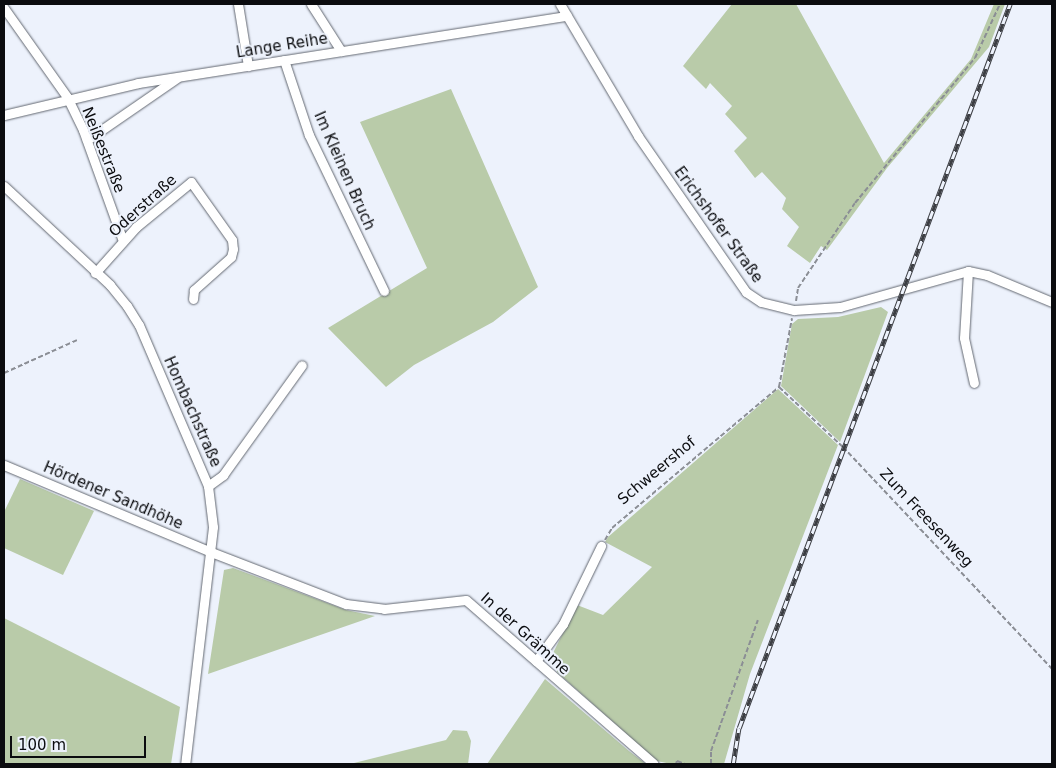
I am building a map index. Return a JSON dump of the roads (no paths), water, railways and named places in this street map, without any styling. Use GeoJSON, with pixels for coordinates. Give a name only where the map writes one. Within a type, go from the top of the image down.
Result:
{"type":"FeatureCollection","features":[{"type":"Feature","properties":{"kind":"street"},"geometry":{"type":"LineString","coordinates":[[238,4],[248,66]]}},
{"type":"Feature","properties":{"kind":"street"},"geometry":{"type":"LineString","coordinates":[[311,4],[341,51]]}},
{"type":"Feature","properties":{"kind":"street","name":"Erichshofer Straße"},"geometry":{"type":"LineString","coordinates":[[560,4],[638,136],[742,286],[761,302],[794,310],[840,307],[870,301],[968,270]]}},
{"type":"Feature","properties":{"kind":"street","name":"Neißestraße"},"geometry":{"type":"LineString","coordinates":[[4,8],[67,98],[87,140],[123,241]]}},
{"type":"Feature","properties":{"kind":"street","name":"Lange Reihe"},"geometry":{"type":"LineString","coordinates":[[4,115],[67,98],[179,76],[567,16]]}},
{"type":"Feature","properties":{"kind":"street","name":"Im Kleinen Bruch"},"geometry":{"type":"LineString","coordinates":[[284,60],[309,135],[384,291]]}},
{"type":"Feature","properties":{"kind":"street"},"geometry":{"type":"LineString","coordinates":[[87,140],[179,76]]}},
{"type":"Feature","properties":{"kind":"street","name":"Oderstraße"},"geometry":{"type":"LineString","coordinates":[[95,273],[123,241],[191,182],[232,240],[233,249],[232,257],[194,290],[192,299]]}},
{"type":"Feature","properties":{"kind":"street","name":"Hombachstraße"},"geometry":{"type":"LineString","coordinates":[[4,186],[127,306],[139,325],[208,486],[213,527],[211,552],[185,764]]}},
{"type":"Feature","properties":{"kind":"street"},"geometry":{"type":"LineString","coordinates":[[974,383],[964,338],[968,270],[987,275],[1052,302]]}},
{"type":"Feature","properties":{"kind":"street"},"geometry":{"type":"LineString","coordinates":[[208,486],[223,475],[302,365]]}},
{"type":"Feature","properties":{"kind":"street","name":"Hördener Sandhöhe"},"geometry":{"type":"LineString","coordinates":[[4,465],[211,552]]}},
{"type":"Feature","properties":{"kind":"street"},"geometry":{"type":"LineString","coordinates":[[536,661],[563,624],[601,546]]}},
{"type":"Feature","properties":{"kind":"street","name":"In der Grämme"},"geometry":{"type":"LineString","coordinates":[[211,552],[361,608],[384,609],[466,600],[654,764]]}},
{"type":"Feature","properties":{"kind":"railway"},"geometry":{"type":"LineString","coordinates":[[733,764],[739,728],[1010,4]]}}]}
